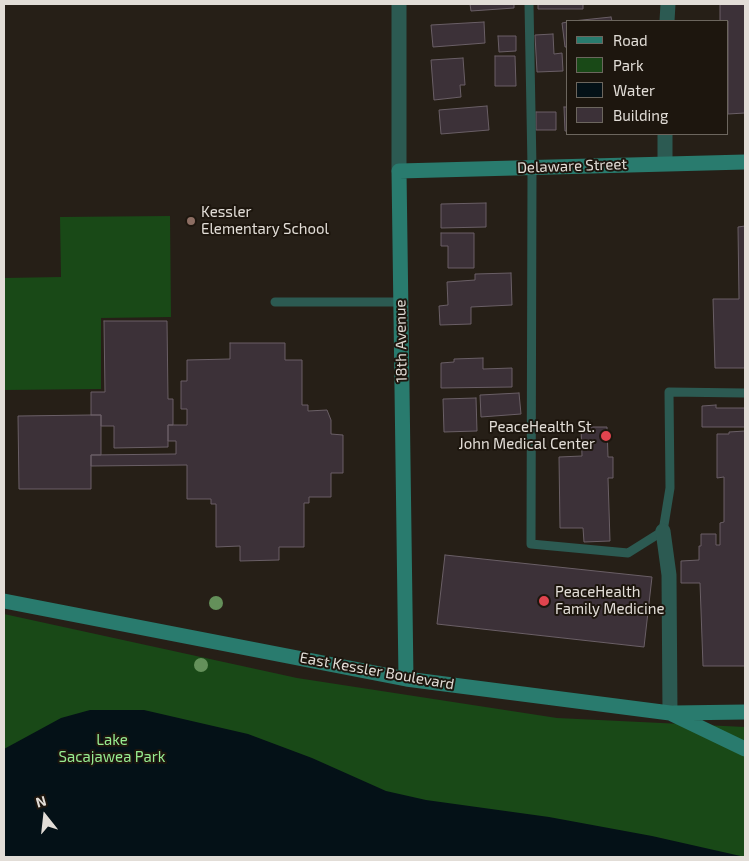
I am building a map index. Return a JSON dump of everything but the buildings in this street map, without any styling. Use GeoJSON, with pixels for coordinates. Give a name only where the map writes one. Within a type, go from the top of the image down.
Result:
{"type":"FeatureCollection","features":[{"type":"Feature","properties":{"kind":"street","name":"18th Avenue"},"geometry":{"type":"LineString","coordinates":[[399,4],[399,171],[406,679]]}},
{"type":"Feature","properties":{"kind":"street"},"geometry":{"type":"LineString","coordinates":[[667,20],[668,4]]}},
{"type":"Feature","properties":{"kind":"street"},"geometry":{"type":"LineString","coordinates":[[665,135],[665,163]]}},
{"type":"Feature","properties":{"kind":"street","name":"Delaware Street"},"geometry":{"type":"LineString","coordinates":[[399,171],[745,162]]}},
{"type":"Feature","properties":{"kind":"street"},"geometry":{"type":"LineString","coordinates":[[663,531],[670,575],[670,713],[745,712]]}},
{"type":"Feature","properties":{"kind":"street","name":"East Kessler Boulevard"},"geometry":{"type":"LineString","coordinates":[[4,601],[406,679],[670,713],[745,749]]}},
{"type":"Feature","properties":{"kind":"lane"},"geometry":{"type":"LineString","coordinates":[[529,4],[532,167],[531,544],[628,553],[663,531],[670,488],[669,392],[745,393]]}},
{"type":"Feature","properties":{"kind":"lane"},"geometry":{"type":"LineString","coordinates":[[275,302],[401,302]]}},
{"type":"Feature","properties":{"kind":"green space"},"geometry":{"type":"Polygon","coordinates":[[[170,216],[171,317],[101,318],[101,389],[4,390],[4,278],[61,277],[60,217],[170,216]]]}},
{"type":"Feature","properties":{"kind":"green space","name":"Lake Sacajawea Park"},"geometry":{"type":"Polygon","coordinates":[[[4,614],[297,678],[557,718],[745,727],[745,857],[4,857],[4,614]]]}},
{"type":"Feature","properties":{"kind":"water"},"geometry":{"type":"Polygon","coordinates":[[[90,710],[144,710],[248,734],[312,758],[386,791],[426,800],[549,817],[652,836],[745,857],[4,857],[4,749],[61,718],[90,710]]]}},
{"type":"Feature","properties":{"kind":"place","name":"Kessler Elementary School"},"geometry":{"type":"Point","coordinates":[191,221]}},
{"type":"Feature","properties":{"kind":"place","name":"PeaceHealth St. John Medical Center"},"geometry":{"type":"Point","coordinates":[606,436]}},
{"type":"Feature","properties":{"kind":"place","name":"PeaceHealth Family Medicine"},"geometry":{"type":"Point","coordinates":[544,601]}}]}
